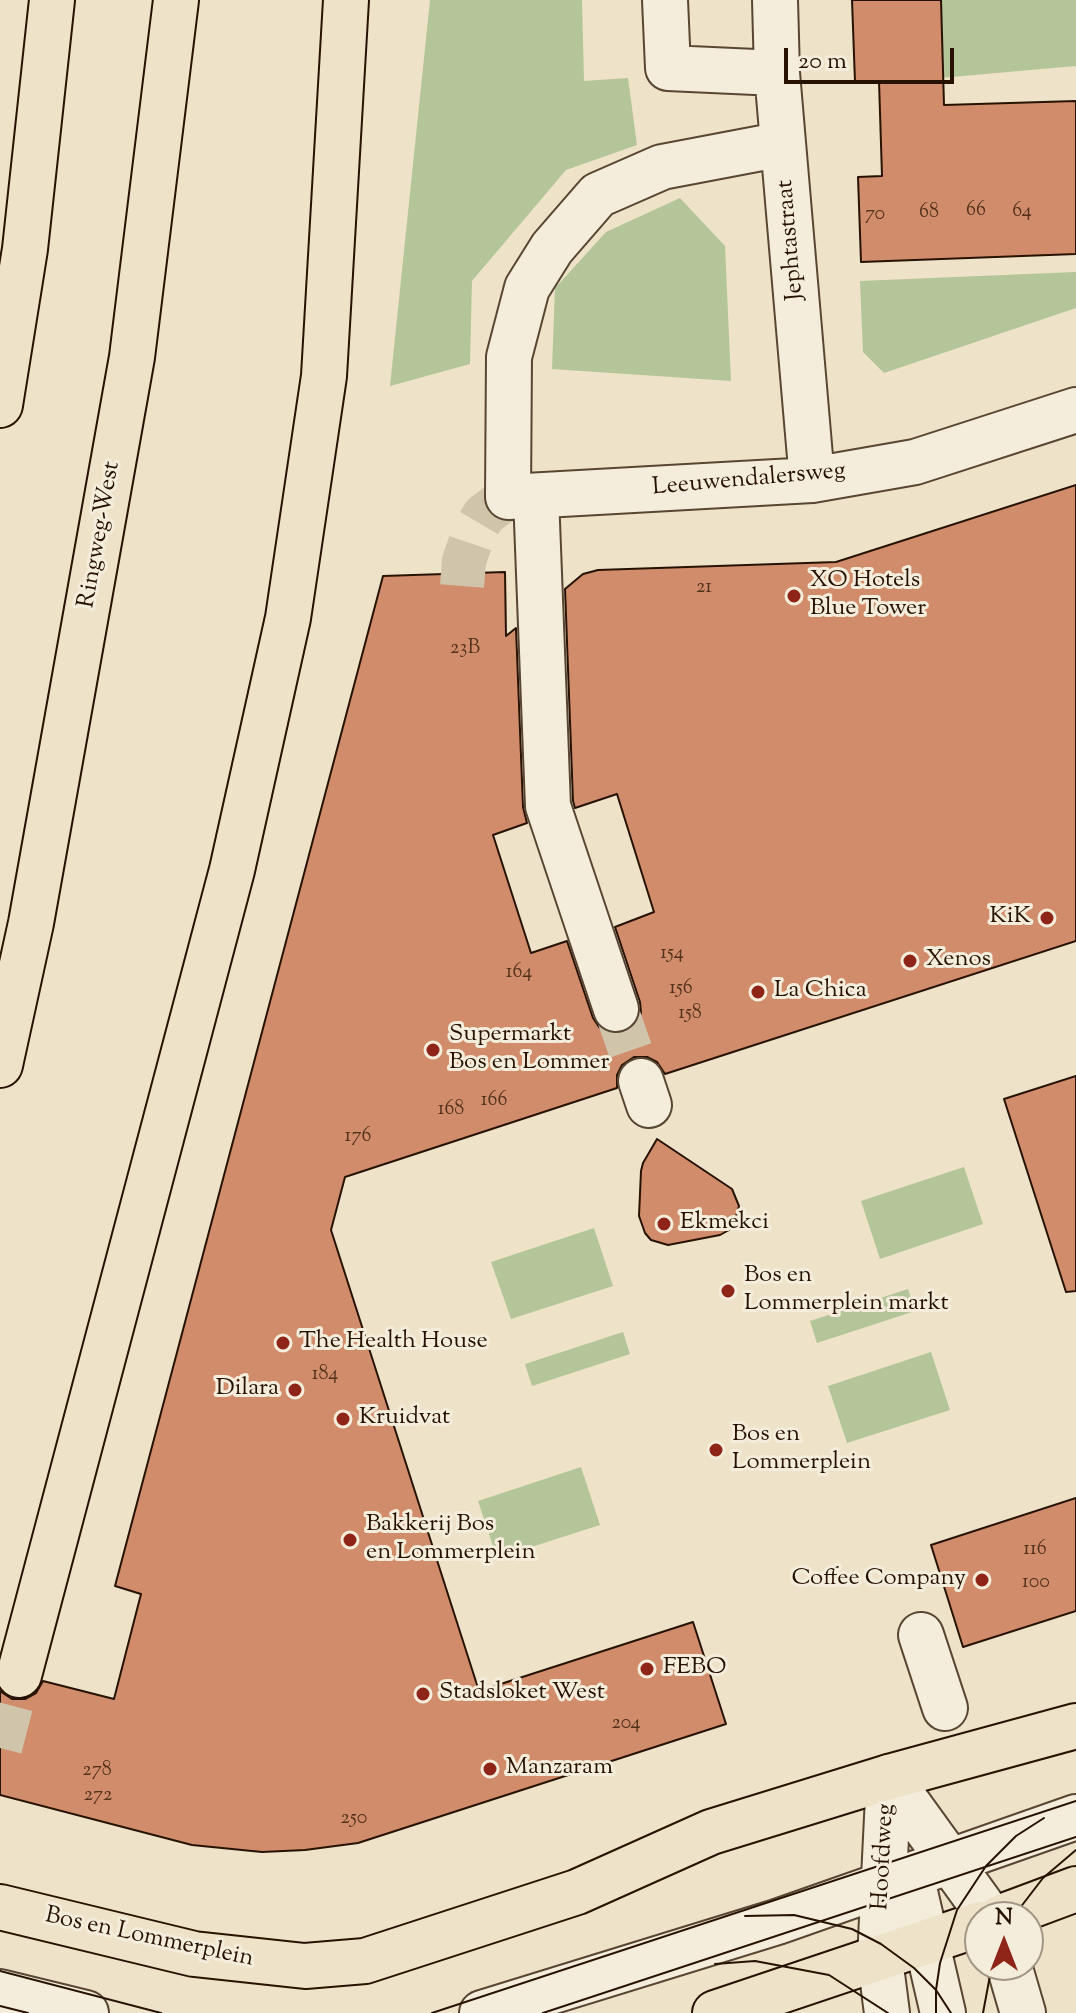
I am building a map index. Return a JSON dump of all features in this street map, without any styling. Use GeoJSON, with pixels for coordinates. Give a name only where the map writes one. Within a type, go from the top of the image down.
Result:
{"type":"FeatureCollection","features":[{"type":"Feature","properties":{"kind":"main road"},"geometry":{"type":"LineString","coordinates":[[0,405],[25,249],[52,0]]}},
{"type":"Feature","properties":{"kind":"main road","name":"Ringweg-West"},"geometry":{"type":"LineString","coordinates":[[0,1065],[31,923],[132,357],[176,0]]}},
{"type":"Feature","properties":{"kind":"main road"},"geometry":{"type":"LineString","coordinates":[[19,1675],[232,870],[288,618],[324,376],[346,0]]}},
{"type":"Feature","properties":{"kind":"main road","name":"Bos en Lommerplein"},"geometry":{"type":"LineString","coordinates":[[0,1907],[194,1954],[294,1966],[365,1961],[577,1892],[711,1832],[889,1777],[1076,1726]]}},
{"type":"Feature","properties":{"kind":"main road"},"geometry":{"type":"LineString","coordinates":[[1044,1901],[1076,1889]]}},
{"type":"Feature","properties":{"kind":"main road"},"geometry":{"type":"LineString","coordinates":[[715,2013],[964,1930]]}},
{"type":"Feature","properties":{"kind":"street"},"geometry":{"type":"LineString","coordinates":[[665,0],[668,68],[777,73]]}},
{"type":"Feature","properties":{"kind":"street","name":"Jephtastraat"},"geometry":{"type":"LineString","coordinates":[[775,0],[777,73],[812,480]]}},
{"type":"Feature","properties":{"kind":"street"},"geometry":{"type":"LineString","coordinates":[[616,1009],[548,806],[522,496],[508,434],[509,357],[527,288],[552,248],[598,195],[662,167],[783,144]]}},
{"type":"Feature","properties":{"kind":"street","name":"Leeuwendalersweg"},"geometry":{"type":"LineString","coordinates":[[522,496],[812,480],[915,462],[1076,410]]}},
{"type":"Feature","properties":{"kind":"street"},"geometry":{"type":"LineString","coordinates":[[921,1635],[945,1708]]}},
{"type":"Feature","properties":{"kind":"street","name":"Hoofdweg"},"geometry":{"type":"LineString","coordinates":[[889,1777],[915,1873],[925,1944],[943,2013]]}},
{"type":"Feature","properties":{"kind":"street","name":"Hoofdweg"},"geometry":{"type":"LineString","coordinates":[[887,2013],[880,1959],[915,1873],[889,1777]]}},
{"type":"Feature","properties":{"kind":"street"},"geometry":{"type":"LineString","coordinates":[[482,2013],[777,1922],[1076,1817]]}},
{"type":"Feature","properties":{"kind":"street","name":"Hoofdweg"},"geometry":{"type":"LineString","coordinates":[[915,1873],[964,1902]]}},
{"type":"Feature","properties":{"kind":"street"},"geometry":{"type":"LineString","coordinates":[[1014,1981],[1023,2013]]}},
{"type":"Feature","properties":{"kind":"street"},"geometry":{"type":"LineString","coordinates":[[0,1992],[86,2013]]}},
{"type":"Feature","properties":{"kind":"green space"},"geometry":{"type":"Polygon","coordinates":[[[430,0],[582,0],[584,81],[628,78],[637,145],[566,170],[472,281],[470,364],[390,386],[430,0]]]}},
{"type":"Feature","properties":{"kind":"green space"},"geometry":{"type":"Polygon","coordinates":[[[936,0],[1076,0],[1076,66],[940,78],[936,0]]]}},
{"type":"Feature","properties":{"kind":"green space"},"geometry":{"type":"Polygon","coordinates":[[[680,198],[725,246],[731,381],[552,369],[555,288],[606,232],[680,198]]]}},
{"type":"Feature","properties":{"kind":"green space"},"geometry":{"type":"Polygon","coordinates":[[[1076,272],[1076,308],[884,373],[863,352],[860,281],[1076,272]]]}},
{"type":"Feature","properties":{"kind":"green space"},"geometry":{"type":"Polygon","coordinates":[[[964,1167],[983,1224],[880,1259],[861,1201],[964,1167]]]}},
{"type":"Feature","properties":{"kind":"green space"},"geometry":{"type":"Polygon","coordinates":[[[594,1228],[613,1286],[511,1319],[491,1262],[594,1228]]]}},
{"type":"Feature","properties":{"kind":"green space"},"geometry":{"type":"Polygon","coordinates":[[[908,1289],[915,1311],[817,1343],[810,1321],[908,1289]]]}},
{"type":"Feature","properties":{"kind":"green space"},"geometry":{"type":"Polygon","coordinates":[[[623,1332],[630,1354],[532,1386],[525,1364],[623,1332]]]}},
{"type":"Feature","properties":{"kind":"green space"},"geometry":{"type":"Polygon","coordinates":[[[931,1352],[950,1410],[847,1443],[828,1386],[931,1352]]]}},
{"type":"Feature","properties":{"kind":"green space"},"geometry":{"type":"Polygon","coordinates":[[[581,1467],[600,1525],[497,1558],[478,1501],[581,1467]]]}},
{"type":"Feature","properties":{"kind":"building"},"geometry":{"type":"Polygon","coordinates":[[[852,0],[941,0],[944,105],[1076,101],[1076,254],[861,262],[858,177],[882,176],[879,81],[855,82],[852,0]]]}},
{"type":"Feature","properties":{"kind":"building"},"geometry":{"type":"Polygon","coordinates":[[[1076,485],[1076,941],[665,1074],[657,1062],[647,1057],[634,1057],[622,1065],[617,1075],[617,1088],[345,1177],[331,1230],[479,1691],[693,1622],[726,1724],[358,1843],[305,1850],[262,1852],[192,1845],[0,1795],[0,1691],[12,1699],[25,1699],[36,1693],[43,1681],[114,1699],[141,1594],[115,1586],[383,576],[505,572],[506,636],[516,628],[523,807],[527,823],[493,835],[531,953],[567,941],[593,1018],[599,1027],[610,1033],[623,1033],[635,1025],[641,1013],[615,927],[654,912],[617,794],[575,808],[573,801],[565,589],[583,574],[598,570],[836,562],[1076,485]]]}},
{"type":"Feature","properties":{"kind":"building"},"geometry":{"type":"Polygon","coordinates":[[[1076,1076],[1076,1291],[1066,1292],[1004,1099],[1076,1076]]]}},
{"type":"Feature","properties":{"kind":"building"},"geometry":{"type":"Polygon","coordinates":[[[657,1139],[732,1189],[739,1206],[729,1230],[720,1235],[668,1245],[651,1240],[645,1233],[639,1216],[641,1171],[657,1139]]]}},
{"type":"Feature","properties":{"kind":"building"},"geometry":{"type":"Polygon","coordinates":[[[1076,1498],[1076,1611],[963,1647],[931,1545],[1076,1498]]]}},
{"type":"Feature","properties":{"kind":"tunnel"},"geometry":{"type":"LineString","coordinates":[[462,586],[464,561],[474,532],[484,515],[508,497]]}},
{"type":"Feature","properties":{"kind":"tunnel"},"geometry":{"type":"LineString","coordinates":[[616,1009],[641,1081]]}},
{"type":"Feature","properties":{"kind":"tunnel"},"geometry":{"type":"LineString","coordinates":[[0,1748],[19,1675]]}},
{"type":"Feature","properties":{"kind":"tram line"},"geometry":{"type":"LineString","coordinates":[[432,2013],[1076,1801]]}},
{"type":"Feature","properties":{"kind":"tram line"},"geometry":{"type":"LineString","coordinates":[[936,2013],[940,1963],[957,1910],[986,1866],[1016,1836],[1044,1818]]}},
{"type":"Feature","properties":{"kind":"tram line"},"geometry":{"type":"LineString","coordinates":[[543,2013],[1076,1837]]}},
{"type":"Feature","properties":{"kind":"tram line"},"geometry":{"type":"LineString","coordinates":[[1025,1901],[1043,1878],[1076,1850]]}},
{"type":"Feature","properties":{"kind":"tram line"},"geometry":{"type":"LineString","coordinates":[[745,1916],[794,1915],[852,1929],[881,1944],[914,1968],[936,1990],[951,2013]]}},
{"type":"Feature","properties":{"kind":"tram line"},"geometry":{"type":"LineString","coordinates":[[715,1964],[755,1961],[829,1975],[888,2013]]}},
{"type":"Feature","properties":{"kind":"tram line"},"geometry":{"type":"LineString","coordinates":[[0,1971],[161,2013]]}},
{"type":"Feature","properties":{"kind":"tram line"},"geometry":{"type":"LineString","coordinates":[[983,2013],[989,1981]]}},
{"type":"Feature","properties":{"kind":"tram line"},"geometry":{"type":"LineString","coordinates":[[0,2006],[28,2013]]}},
{"type":"Feature","properties":{"kind":"place","name":"XO Hotels Blue Tower"},"geometry":{"type":"Point","coordinates":[794,596]}},
{"type":"Feature","properties":{"kind":"place","name":"KiK"},"geometry":{"type":"Point","coordinates":[1047,918]}},
{"type":"Feature","properties":{"kind":"place","name":"Xenos"},"geometry":{"type":"Point","coordinates":[910,961]}},
{"type":"Feature","properties":{"kind":"place","name":"La Chica"},"geometry":{"type":"Point","coordinates":[758,992]}},
{"type":"Feature","properties":{"kind":"place","name":"Supermarkt Bos en Lommer"},"geometry":{"type":"Point","coordinates":[433,1050]}},
{"type":"Feature","properties":{"kind":"place","name":"Ekmekci"},"geometry":{"type":"Point","coordinates":[664,1224]}},
{"type":"Feature","properties":{"kind":"place","name":"Bos en Lommerplein markt"},"geometry":{"type":"Point","coordinates":[728,1291]}},
{"type":"Feature","properties":{"kind":"place","name":"The Health House"},"geometry":{"type":"Point","coordinates":[283,1343]}},
{"type":"Feature","properties":{"kind":"place","name":"Dilara"},"geometry":{"type":"Point","coordinates":[295,1390]}},
{"type":"Feature","properties":{"kind":"place","name":"Kruidvat"},"geometry":{"type":"Point","coordinates":[343,1419]}},
{"type":"Feature","properties":{"kind":"place","name":"Bos en Lommerplein"},"geometry":{"type":"Point","coordinates":[716,1450]}},
{"type":"Feature","properties":{"kind":"place","name":"Bakkerij Bos en Lommerplein"},"geometry":{"type":"Point","coordinates":[350,1540]}},
{"type":"Feature","properties":{"kind":"place","name":"Coffee Company"},"geometry":{"type":"Point","coordinates":[982,1580]}},
{"type":"Feature","properties":{"kind":"place","name":"FEBO"},"geometry":{"type":"Point","coordinates":[647,1669]}},
{"type":"Feature","properties":{"kind":"place","name":"Stadsloket West"},"geometry":{"type":"Point","coordinates":[423,1694]}},
{"type":"Feature","properties":{"kind":"place","name":"Manzaram"},"geometry":{"type":"Point","coordinates":[490,1769]}}]}
